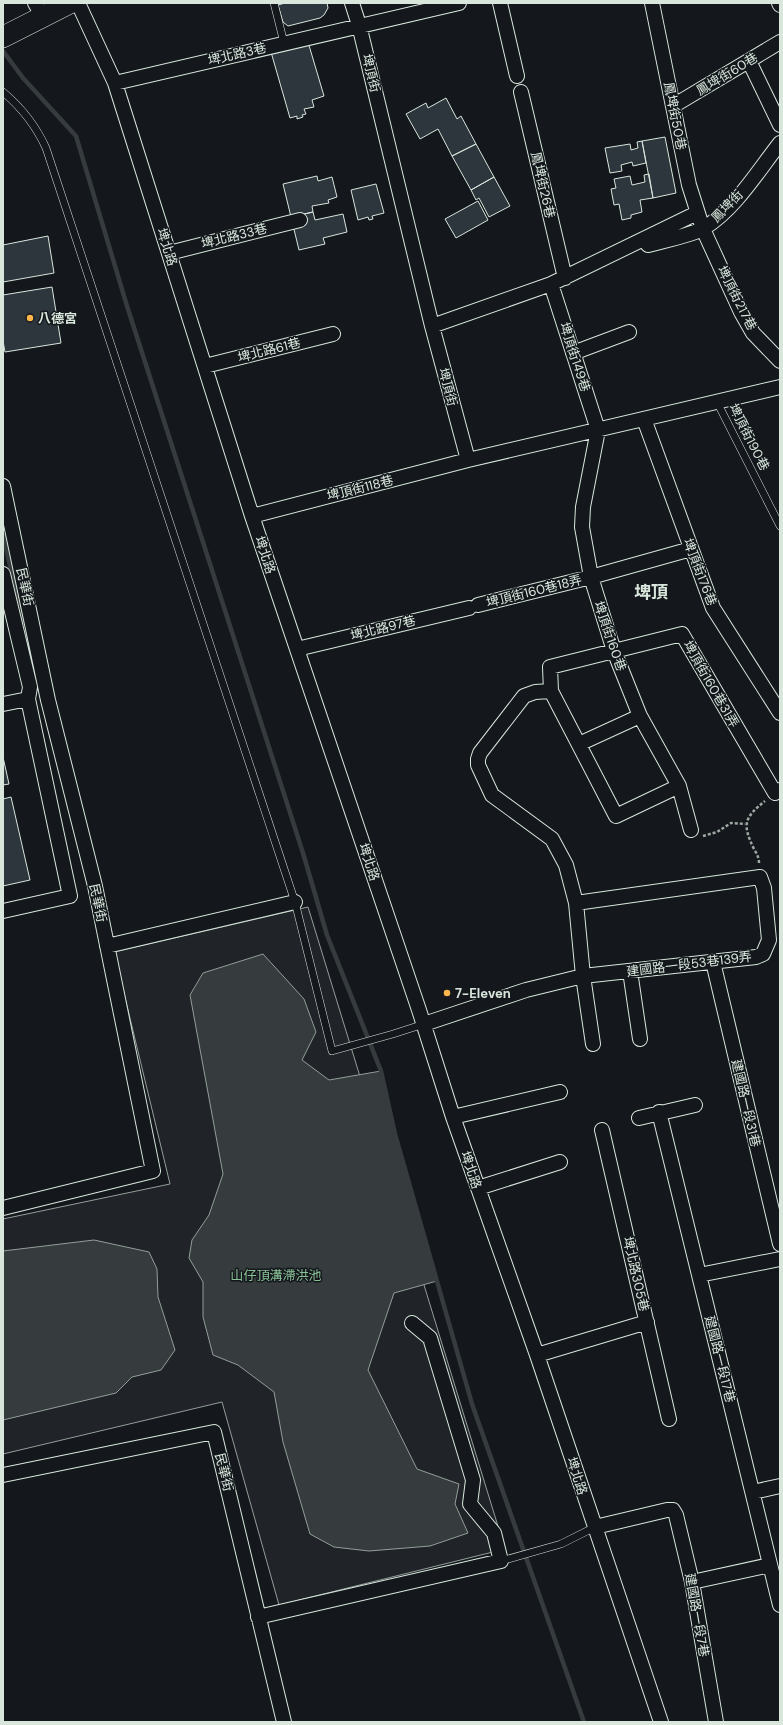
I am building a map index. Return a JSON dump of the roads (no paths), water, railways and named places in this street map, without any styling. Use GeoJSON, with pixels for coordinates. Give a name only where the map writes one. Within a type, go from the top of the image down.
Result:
{"type":"FeatureCollection","features":[{"type":"Feature","properties":{"kind":"main road"},"geometry":{"type":"LineString","coordinates":[[3,37],[24,27],[39,10],[70,3]]}},
{"type":"Feature","properties":{"kind":"street","name":"埤北路"},"geometry":{"type":"LineString","coordinates":[[78,3],[115,83],[206,366],[252,516],[424,1024],[453,1117],[537,1355],[661,1722]]}},
{"type":"Feature","properties":{"kind":"street","name":"埤頂街"},"geometry":{"type":"LineString","coordinates":[[352,3],[359,25],[432,326],[468,460]]}},
{"type":"Feature","properties":{"kind":"street"},"geometry":{"type":"LineString","coordinates":[[359,25],[459,3]]}},
{"type":"Feature","properties":{"kind":"street"},"geometry":{"type":"LineString","coordinates":[[500,3],[517,76]]}},
{"type":"Feature","properties":{"kind":"street","name":"鳳埤街50巷"},"geometry":{"type":"LineString","coordinates":[[652,3],[689,185],[703,229]]}},
{"type":"Feature","properties":{"kind":"street","name":"埤北路3巷"},"geometry":{"type":"LineString","coordinates":[[115,83],[359,25]]}},
{"type":"Feature","properties":{"kind":"street","name":"鳳埤街60巷"},"geometry":{"type":"LineString","coordinates":[[673,106],[780,42]]}},
{"type":"Feature","properties":{"kind":"street"},"geometry":{"type":"LineString","coordinates":[[749,61],[780,125]]}},
{"type":"Feature","properties":{"kind":"street","name":"鳳埤街26巷"},"geometry":{"type":"LineString","coordinates":[[521,92],[565,278]]}},
{"type":"Feature","properties":{"kind":"street","name":"鳳埤街"},"geometry":{"type":"LineString","coordinates":[[609,256],[703,229],[719,217],[734,202],[780,143]]}},
{"type":"Feature","properties":{"kind":"street","name":"鳳埤街"},"geometry":{"type":"LineString","coordinates":[[432,326],[551,284],[697,214]]}},
{"type":"Feature","properties":{"kind":"street","name":"埤北路33巷"},"geometry":{"type":"LineString","coordinates":[[169,253],[300,220]]}},
{"type":"Feature","properties":{"kind":"street","name":"埤頂街217巷"},"geometry":{"type":"LineString","coordinates":[[703,229],[740,312],[753,332],[780,361]]}},
{"type":"Feature","properties":{"kind":"street","name":"埤頂街149巷"},"geometry":{"type":"LineString","coordinates":[[551,284],[598,430]]}},
{"type":"Feature","properties":{"kind":"street"},"geometry":{"type":"LineString","coordinates":[[573,353],[629,332]]}},
{"type":"Feature","properties":{"kind":"street","name":"埤北路61巷"},"geometry":{"type":"LineString","coordinates":[[206,366],[333,334]]}},
{"type":"Feature","properties":{"kind":"street"},"geometry":{"type":"LineString","coordinates":[[468,460],[780,387]]}},
{"type":"Feature","properties":{"kind":"street","name":"埤頂街176巷"},"geometry":{"type":"LineString","coordinates":[[644,419],[713,608],[780,713]]}},
{"type":"Feature","properties":{"kind":"street","name":"埤頂街160巷"},"geometry":{"type":"LineString","coordinates":[[598,430],[583,507],[582,527],[591,577],[614,651],[640,716],[678,786],[691,830]]}},
{"type":"Feature","properties":{"kind":"street","name":"埤頂街118巷"},"geometry":{"type":"LineString","coordinates":[[252,516],[468,460]]}},
{"type":"Feature","properties":{"kind":"street","name":"民華街"},"geometry":{"type":"LineString","coordinates":[[3,486],[48,700],[95,886],[153,1171],[3,1208]]}},
{"type":"Feature","properties":{"kind":"street","name":"埤頂街160巷18弄"},"geometry":{"type":"LineString","coordinates":[[473,606],[591,577],[691,549]]}},
{"type":"Feature","properties":{"kind":"street"},"geometry":{"type":"LineString","coordinates":[[3,574],[30,687],[28,699],[70,896],[3,911]]}},
{"type":"Feature","properties":{"kind":"street","name":"埤北路97巷"},"geometry":{"type":"LineString","coordinates":[[297,649],[473,606]]}},
{"type":"Feature","properties":{"kind":"street","name":"埤頂街160巷31弄"},"geometry":{"type":"LineString","coordinates":[[614,651],[682,634],[777,792]]}},
{"type":"Feature","properties":{"kind":"street"},"geometry":{"type":"LineString","coordinates":[[614,651],[550,667],[551,691],[616,816],[678,786]]}},
{"type":"Feature","properties":{"kind":"street"},"geometry":{"type":"LineString","coordinates":[[551,691],[535,692],[524,696],[480,753],[478,765],[492,795],[552,839],[566,865],[576,903],[583,976],[592,1044]]}},
{"type":"Feature","properties":{"kind":"street"},"geometry":{"type":"LineString","coordinates":[[3,704],[28,699]]}},
{"type":"Feature","properties":{"kind":"street"},"geometry":{"type":"LineString","coordinates":[[579,744],[640,716]]}},
{"type":"Feature","properties":{"kind":"street","name":"建國路一段53巷139弄"},"geometry":{"type":"LineString","coordinates":[[424,1024],[526,990],[583,976],[756,957],[763,954],[774,931],[760,877],[576,903]]}},
{"type":"Feature","properties":{"kind":"street"},"geometry":{"type":"LineString","coordinates":[[107,946],[295,902]]}},
{"type":"Feature","properties":{"kind":"street","name":"建國路一段31巷"},"geometry":{"type":"LineString","coordinates":[[712,962],[780,1244]]}},
{"type":"Feature","properties":{"kind":"street"},"geometry":{"type":"LineString","coordinates":[[630,971],[640,1039]]}},
{"type":"Feature","properties":{"kind":"street"},"geometry":{"type":"LineString","coordinates":[[453,1117],[560,1092]]}},
{"type":"Feature","properties":{"kind":"street"},"geometry":{"type":"LineString","coordinates":[[639,1118],[659,1112],[695,1105]]}},
{"type":"Feature","properties":{"kind":"street","name":"建國路一段17巷"},"geometry":{"type":"LineString","coordinates":[[659,1112],[780,1605]]}},
{"type":"Feature","properties":{"kind":"street","name":"埤北路305巷"},"geometry":{"type":"LineString","coordinates":[[602,1130],[670,1419]]}},
{"type":"Feature","properties":{"kind":"street"},"geometry":{"type":"LineString","coordinates":[[478,1188],[560,1162]]}},
{"type":"Feature","properties":{"kind":"street"},"geometry":{"type":"LineString","coordinates":[[699,1275],[780,1259]]}},
{"type":"Feature","properties":{"kind":"street"},"geometry":{"type":"LineString","coordinates":[[537,1355],[647,1322]]}},
{"type":"Feature","properties":{"kind":"street"},"geometry":{"type":"LineString","coordinates":[[258,1617],[501,1561],[494,1533],[470,1504],[473,1480],[430,1338],[412,1323]]}},
{"type":"Feature","properties":{"kind":"street","name":"民華街"},"geometry":{"type":"LineString","coordinates":[[3,1475],[214,1432],[284,1722]]}},
{"type":"Feature","properties":{"kind":"street"},"geometry":{"type":"LineString","coordinates":[[752,1492],[780,1486]]}},
{"type":"Feature","properties":{"kind":"street","name":"建國路一段7巷"},"geometry":{"type":"LineString","coordinates":[[595,1527],[667,1510],[673,1510],[676,1515],[692,1582],[716,1722]]}},
{"type":"Feature","properties":{"kind":"street"},"geometry":{"type":"LineString","coordinates":[[692,1582],[770,1565]]}},
{"type":"Feature","properties":{"kind":"lane"},"geometry":{"type":"LineString","coordinates":[[274,3],[284,43]]}},
{"type":"Feature","properties":{"kind":"lane"},"geometry":{"type":"LineString","coordinates":[[3,92],[16,103],[30,120],[39,133],[46,148],[295,902],[332,1051],[424,1024]]}},
{"type":"Feature","properties":{"kind":"lane","name":"埤頂街190巷"},"geometry":{"type":"LineString","coordinates":[[717,402],[780,526]]}},
{"type":"Feature","properties":{"kind":"lane"},"geometry":{"type":"LineString","coordinates":[[501,1561],[561,1544],[595,1527]]}},
{"type":"Feature","properties":{"kind":"waterway"},"geometry":{"type":"LineString","coordinates":[[3,51],[23,78],[76,136],[127,306],[303,853],[327,935],[381,1071],[395,1134],[472,1404],[584,1722]]}},
{"type":"Feature","properties":{"kind":"waterway"},"geometry":{"type":"LineString","coordinates":[[3,535],[23,623]]}},
{"type":"Feature","properties":{"kind":"place","name":"八德宮"},"geometry":{"type":"Point","coordinates":[30,318]}},
{"type":"Feature","properties":{"kind":"place","name":"7-Eleven"},"geometry":{"type":"Point","coordinates":[447,993]}},
{"type":"Feature","properties":{"kind":"district","name":"埤頂"},"geometry":{"type":"Point","coordinates":[651,592]}},
{"type":"Feature","properties":{"kind":"park label","name":"山仔頂溝滯洪池"},"geometry":{"type":"Point","coordinates":[276,1275]}}]}
